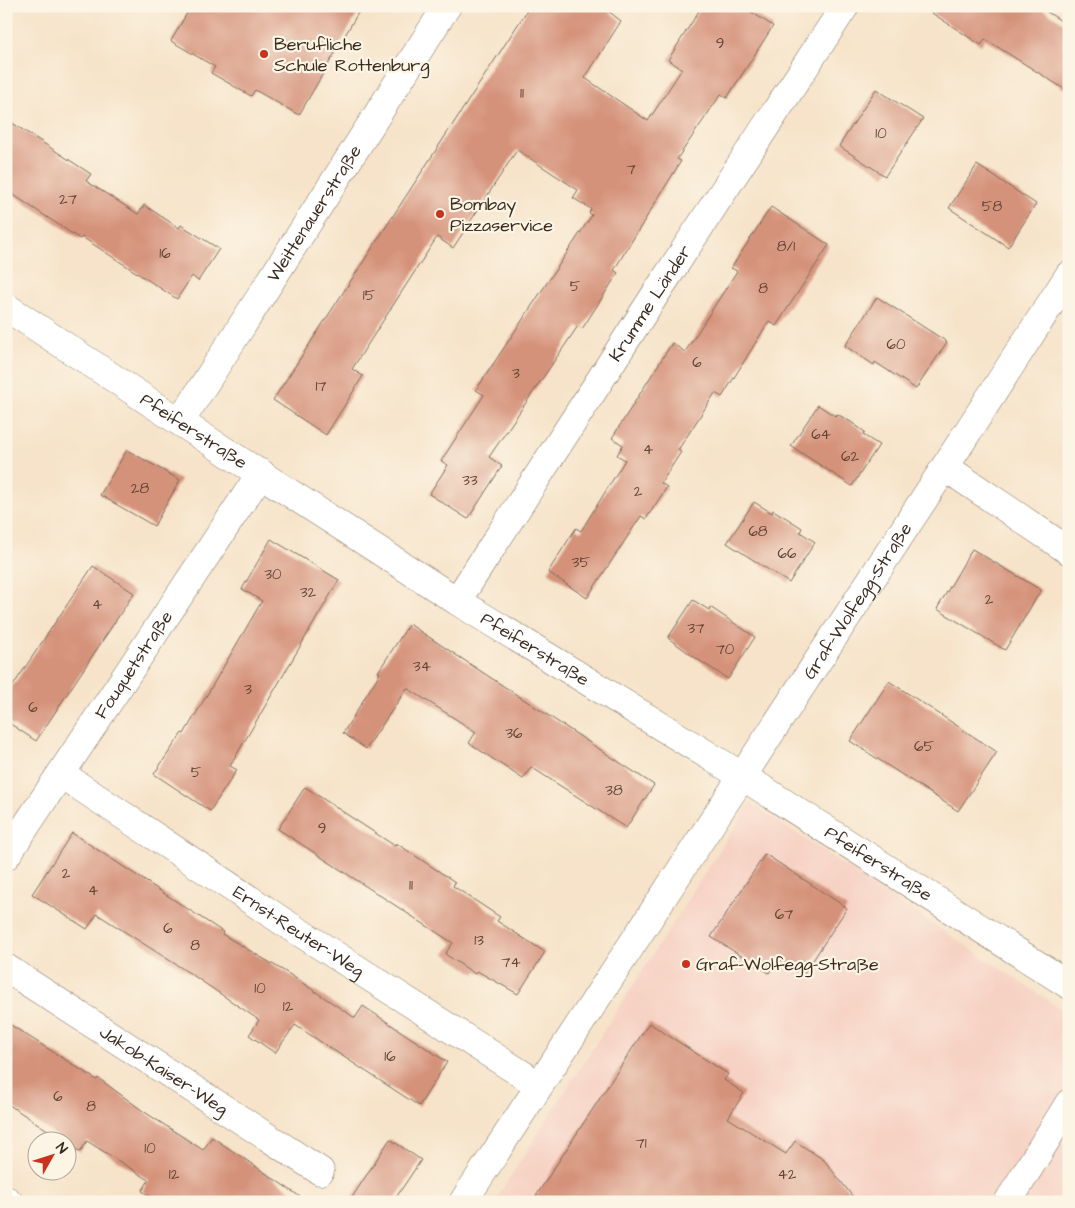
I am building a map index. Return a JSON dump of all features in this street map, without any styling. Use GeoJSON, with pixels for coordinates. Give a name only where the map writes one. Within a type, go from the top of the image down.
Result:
{"type":"FeatureCollection","features":[{"type":"Feature","properties":{"kind":"street","name":"Weittenauerstraße"},"geometry":{"type":"LineString","coordinates":[[180,422],[447,6]]}},
{"type":"Feature","properties":{"kind":"street","name":"Krumme Länder"},"geometry":{"type":"LineString","coordinates":[[457,601],[660,286],[845,6]]}},
{"type":"Feature","properties":{"kind":"street","name":"Graf-Wolfegg-Straße"},"geometry":{"type":"LineString","coordinates":[[463,1202],[1069,275]]}},
{"type":"Feature","properties":{"kind":"street","name":"Pfeiferstraße"},"geometry":{"type":"LineString","coordinates":[[6,307],[457,601],[742,776],[1069,986]]}},
{"type":"Feature","properties":{"kind":"street"},"geometry":{"type":"LineString","coordinates":[[945,467],[1069,551]]}},
{"type":"Feature","properties":{"kind":"street","name":"Fouquetstraße"},"geometry":{"type":"LineString","coordinates":[[6,856],[261,473]]}},
{"type":"Feature","properties":{"kind":"street","name":"Ernst-Reuter-Weg"},"geometry":{"type":"LineString","coordinates":[[61,774],[285,923],[539,1086]]}},
{"type":"Feature","properties":{"kind":"street","name":"Jakob-Kaiser-Weg"},"geometry":{"type":"LineString","coordinates":[[6,968],[320,1171]]}},
{"type":"Feature","properties":{"kind":"street"},"geometry":{"type":"LineString","coordinates":[[1008,1202],[1069,1103]]}},
{"type":"Feature","properties":{"kind":"shaded area"},"geometry":{"type":"Polygon","coordinates":[[[750,803],[1069,1014],[1069,1202],[494,1202],[750,803]]]}},
{"type":"Feature","properties":{"kind":"building","name":"Berufliche Schule Rottenburg"},"geometry":{"type":"Polygon","coordinates":[[[191,6],[362,6],[299,115],[255,90],[251,96],[211,73],[215,67],[171,41],[191,6]]]}},
{"type":"Feature","properties":{"kind":"building"},"geometry":{"type":"Polygon","coordinates":[[[530,6],[602,6],[621,21],[585,78],[648,121],[682,69],[668,60],[702,6],[742,6],[773,26],[727,98],[721,94],[677,159],[681,161],[614,270],[618,273],[582,329],[578,326],[489,457],[502,466],[468,519],[429,494],[448,465],[441,461],[484,395],[476,390],[592,215],[589,213],[591,209],[573,198],[578,190],[517,150],[453,248],[437,237],[352,369],[363,376],[326,435],[273,400],[530,6]]]}},
{"type":"Feature","properties":{"kind":"building"},"geometry":{"type":"Polygon","coordinates":[[[921,6],[1038,6],[1069,26],[1069,92],[985,39],[981,45],[921,6]]]}},
{"type":"Feature","properties":{"kind":"building"},"geometry":{"type":"Polygon","coordinates":[[[876,89],[923,119],[885,176],[839,146],[876,89]]]}},
{"type":"Feature","properties":{"kind":"building"},"geometry":{"type":"Polygon","coordinates":[[[6,119],[91,174],[86,181],[138,214],[144,205],[179,228],[181,225],[219,249],[198,281],[192,276],[177,299],[82,237],[80,239],[6,190],[6,119]]]}},
{"type":"Feature","properties":{"kind":"building"},"geometry":{"type":"Polygon","coordinates":[[[977,165],[1036,204],[1008,247],[949,208],[977,165]]]}},
{"type":"Feature","properties":{"kind":"building"},"geometry":{"type":"Polygon","coordinates":[[[771,207],[829,245],[776,326],[769,321],[722,397],[715,393],[678,450],[681,452],[661,483],[667,487],[646,519],[641,516],[587,598],[548,572],[576,528],[581,531],[625,460],[617,455],[623,445],[612,438],[672,343],[685,352],[737,271],[731,268],[771,207]]]}},
{"type":"Feature","properties":{"kind":"building"},"geometry":{"type":"Polygon","coordinates":[[[877,297],[947,342],[916,389],[875,362],[874,365],[845,346],[877,297]]]}},
{"type":"Feature","properties":{"kind":"building"},"geometry":{"type":"Polygon","coordinates":[[[818,405],[835,416],[837,414],[851,422],[865,432],[863,435],[879,445],[852,486],[791,446],[818,405]]]}},
{"type":"Feature","properties":{"kind":"building"},"geometry":{"type":"Polygon","coordinates":[[[127,450],[180,480],[154,526],[100,495],[127,450]]]}},
{"type":"Feature","properties":{"kind":"building"},"geometry":{"type":"Polygon","coordinates":[[[754,502],[772,513],[773,510],[802,528],[800,532],[815,542],[789,583],[727,543],[754,502]]]}},
{"type":"Feature","properties":{"kind":"building"},"geometry":{"type":"Polygon","coordinates":[[[271,539],[339,580],[230,766],[237,770],[210,811],[154,774],[182,733],[184,734],[262,601],[242,589],[271,539]]]}},
{"type":"Feature","properties":{"kind":"building"},"geometry":{"type":"Polygon","coordinates":[[[972,549],[1041,590],[1005,650],[937,609],[972,549]]]}},
{"type":"Feature","properties":{"kind":"building"},"geometry":{"type":"Polygon","coordinates":[[[93,566],[134,593],[36,741],[6,721],[6,696],[93,566]]]}},
{"type":"Feature","properties":{"kind":"building"},"geometry":{"type":"Polygon","coordinates":[[[693,600],[709,610],[710,607],[755,637],[728,679],[668,638],[693,600]]]}},
{"type":"Feature","properties":{"kind":"building"},"geometry":{"type":"Polygon","coordinates":[[[409,624],[654,785],[626,828],[531,767],[523,779],[469,743],[476,732],[407,688],[366,749],[343,733],[380,673],[378,672],[409,624]]]}},
{"type":"Feature","properties":{"kind":"building"},"geometry":{"type":"Polygon","coordinates":[[[889,681],[997,752],[958,811],[850,741],[889,681]]]}},
{"type":"Feature","properties":{"kind":"building"},"geometry":{"type":"Polygon","coordinates":[[[305,787],[395,846],[396,843],[455,882],[453,886],[500,917],[497,921],[545,952],[518,994],[477,971],[475,974],[445,954],[453,943],[278,829],[305,787]]]}},
{"type":"Feature","properties":{"kind":"building"},"geometry":{"type":"Polygon","coordinates":[[[72,833],[223,932],[222,934],[289,974],[355,1018],[363,1006],[447,1062],[419,1106],[295,1025],[275,1053],[249,1035],[259,1020],[194,976],[97,914],[87,929],[32,894],[72,833]]]}},
{"type":"Feature","properties":{"kind":"building"},"geometry":{"type":"Polygon","coordinates":[[[765,854],[847,908],[804,974],[778,958],[769,973],[711,937],[765,854]]]}},
{"type":"Feature","properties":{"kind":"building"},"geometry":{"type":"Polygon","coordinates":[[[6,1022],[97,1080],[98,1078],[143,1111],[203,1150],[212,1137],[308,1202],[159,1202],[142,1191],[149,1180],[87,1141],[80,1152],[78,1151],[78,1130],[48,1130],[6,1103],[6,1022]]]}},
{"type":"Feature","properties":{"kind":"building"},"geometry":{"type":"Polygon","coordinates":[[[649,1023],[728,1074],[724,1080],[744,1093],[728,1118],[786,1154],[795,1141],[824,1160],[857,1202],[532,1202],[649,1023]]]}},
{"type":"Feature","properties":{"kind":"building"},"geometry":{"type":"Polygon","coordinates":[[[390,1139],[421,1160],[393,1202],[349,1202],[390,1139]]]}},
{"type":"Feature","properties":{"kind":"place","name":"Berufliche Schule Rottenburg"},"geometry":{"type":"Point","coordinates":[264,54]}},
{"type":"Feature","properties":{"kind":"place","name":"Bombay Pizzaservice"},"geometry":{"type":"Point","coordinates":[440,214]}},
{"type":"Feature","properties":{"kind":"place","name":"Graf-Wolfegg-Straße"},"geometry":{"type":"Point","coordinates":[686,964]}}]}
